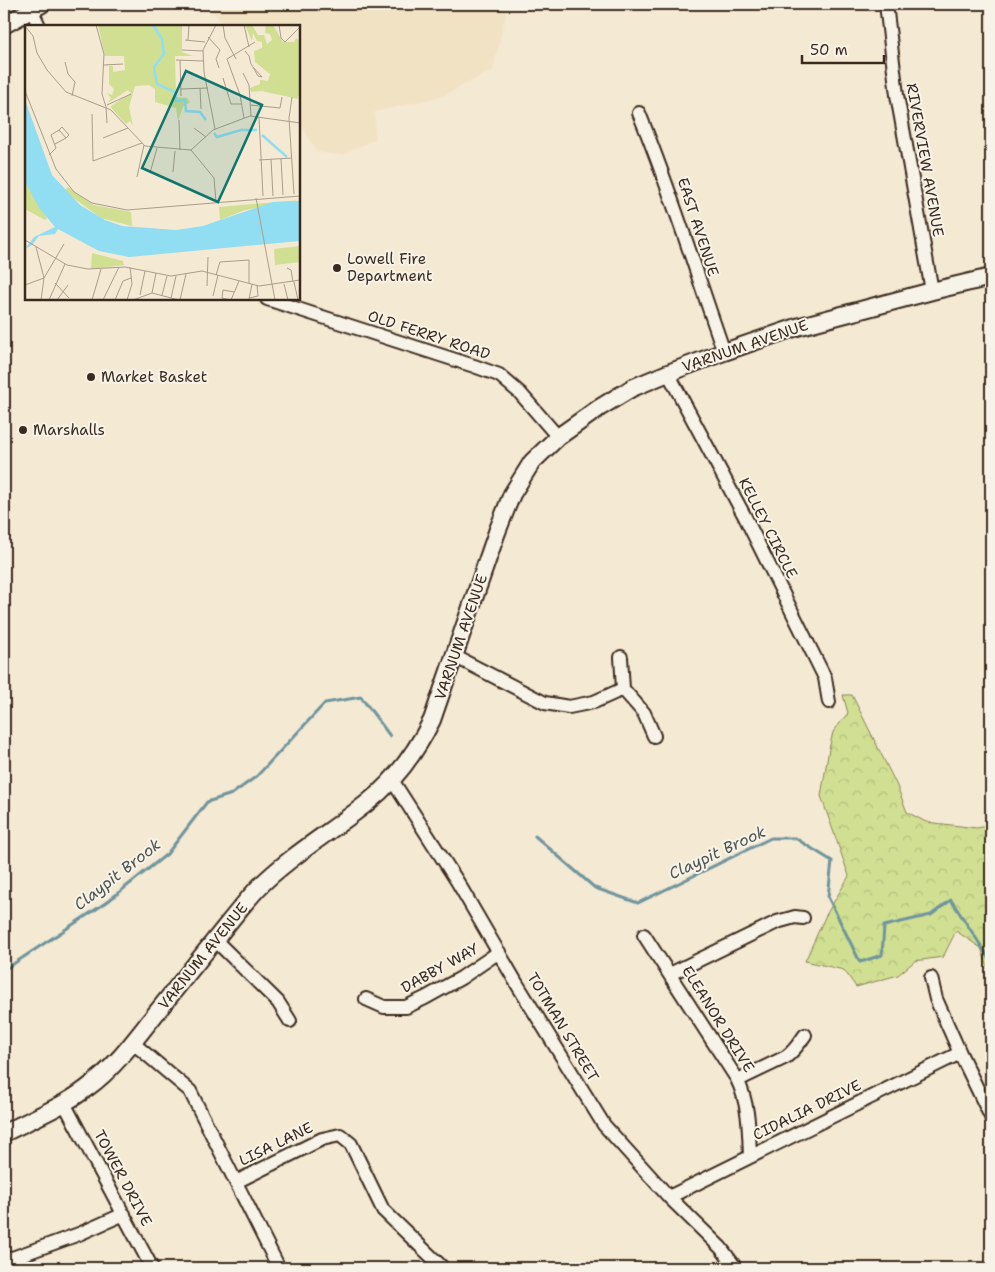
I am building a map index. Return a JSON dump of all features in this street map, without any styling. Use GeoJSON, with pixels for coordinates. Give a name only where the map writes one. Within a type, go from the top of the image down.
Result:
{"type":"FeatureCollection","features":[{"type":"Feature","properties":{"kind":"main road"},"geometry":{"type":"LineString","coordinates":[[4,26],[34,6]]}},
{"type":"Feature","properties":{"kind":"main road","name":"VARNUM AVENUE"},"geometry":{"type":"LineString","coordinates":[[4,1133],[88,1088],[107,1071],[133,1043],[261,885],[278,869],[368,803],[392,780],[425,735],[432,720],[512,494],[532,462],[558,437],[582,419],[632,388],[724,352],[797,327],[991,277]]}},
{"type":"Feature","properties":{"kind":"street","name":"RIVERVIEW AVENUE"},"geometry":{"type":"LineString","coordinates":[[886,4],[897,95],[932,291]]}},
{"type":"Feature","properties":{"kind":"street"},"geometry":{"type":"LineString","coordinates":[[34,6],[39,25]]}},
{"type":"Feature","properties":{"kind":"street","name":"EAST AVENUE"},"geometry":{"type":"LineString","coordinates":[[640,112],[659,160],[724,352]]}},
{"type":"Feature","properties":{"kind":"street","name":"OLD FERRY ROAD"},"geometry":{"type":"LineString","coordinates":[[270,300],[499,375],[520,393],[558,437]]}},
{"type":"Feature","properties":{"kind":"street","name":"KELLEY CIRCLE"},"geometry":{"type":"LineString","coordinates":[[668,373],[745,516],[825,678],[829,702]]}},
{"type":"Feature","properties":{"kind":"street"},"geometry":{"type":"LineString","coordinates":[[454,656],[546,703],[569,707],[594,702],[623,689]]}},
{"type":"Feature","properties":{"kind":"street"},"geometry":{"type":"LineString","coordinates":[[621,658],[623,689],[644,713],[654,736]]}},
{"type":"Feature","properties":{"kind":"street","name":"TOTMAN STREET"},"geometry":{"type":"LineString","coordinates":[[392,780],[457,881],[604,1125],[669,1197],[721,1248],[736,1268]]}},
{"type":"Feature","properties":{"kind":"street"},"geometry":{"type":"LineString","coordinates":[[670,974],[777,922],[795,917],[803,918]]}},
{"type":"Feature","properties":{"kind":"street","name":"ELEANOR DRIVE"},"geometry":{"type":"LineString","coordinates":[[644,935],[744,1092],[749,1119],[750,1157]]}},
{"type":"Feature","properties":{"kind":"street"},"geometry":{"type":"LineString","coordinates":[[215,940],[278,1002],[290,1021]]}},
{"type":"Feature","properties":{"kind":"street","name":"DABBY WAY"},"geometry":{"type":"LineString","coordinates":[[366,999],[384,1007],[406,1007],[461,978],[499,952]]}},
{"type":"Feature","properties":{"kind":"street"},"geometry":{"type":"LineString","coordinates":[[931,978],[936,999],[991,1117]]}},
{"type":"Feature","properties":{"kind":"street"},"geometry":{"type":"LineString","coordinates":[[738,1080],[786,1057],[798,1046],[805,1035]]}},
{"type":"Feature","properties":{"kind":"street"},"geometry":{"type":"LineString","coordinates":[[133,1043],[190,1092],[279,1268]]}},
{"type":"Feature","properties":{"kind":"street","name":"CIDALIA DRIVE"},"geometry":{"type":"LineString","coordinates":[[669,1197],[960,1053]]}},
{"type":"Feature","properties":{"kind":"street","name":"TOWER DRIVE"},"geometry":{"type":"LineString","coordinates":[[64,1102],[152,1268]]}},
{"type":"Feature","properties":{"kind":"street","name":"LISA LANE"},"geometry":{"type":"LineString","coordinates":[[236,1182],[322,1139],[340,1135],[351,1144],[383,1210],[444,1268]]}},
{"type":"Feature","properties":{"kind":"street"},"geometry":{"type":"LineString","coordinates":[[10,1263],[124,1214]]}},
{"type":"Feature","properties":{"kind":"shaded area"},"geometry":{"type":"Polygon","coordinates":[[[209,4],[508,4],[493,70],[443,96],[375,112],[375,139],[342,155],[317,152],[300,123],[300,25],[222,25],[209,4]]]}},
{"type":"Feature","properties":{"kind":"green space"},"geometry":{"type":"Polygon","coordinates":[[[843,695],[852,695],[897,786],[907,812],[926,822],[977,828],[991,825],[991,976],[981,948],[956,931],[943,957],[915,961],[898,975],[856,987],[844,970],[805,961],[825,917],[849,876],[821,796],[833,732],[848,713],[843,695]]]}},
{"type":"Feature","properties":{"kind":"waterway","name":"Claypit Brook"},"geometry":{"type":"LineString","coordinates":[[4,970],[107,902],[167,854],[207,802],[232,794],[257,776],[325,703],[361,697],[390,736]]}},
{"type":"Feature","properties":{"kind":"waterway","name":"Claypit Brook"},"geometry":{"type":"LineString","coordinates":[[535,836],[595,888],[638,903],[771,838],[795,838],[832,861],[828,897],[860,962],[882,955],[884,926],[931,915],[951,900],[991,961]]}},
{"type":"Feature","properties":{"kind":"place","name":"Lowell Fire Department"},"geometry":{"type":"Point","coordinates":[337,268]}},
{"type":"Feature","properties":{"kind":"place","name":"Market Basket"},"geometry":{"type":"Point","coordinates":[91,377]}},
{"type":"Feature","properties":{"kind":"place","name":"Marshalls"},"geometry":{"type":"Point","coordinates":[23,430]}}]}
